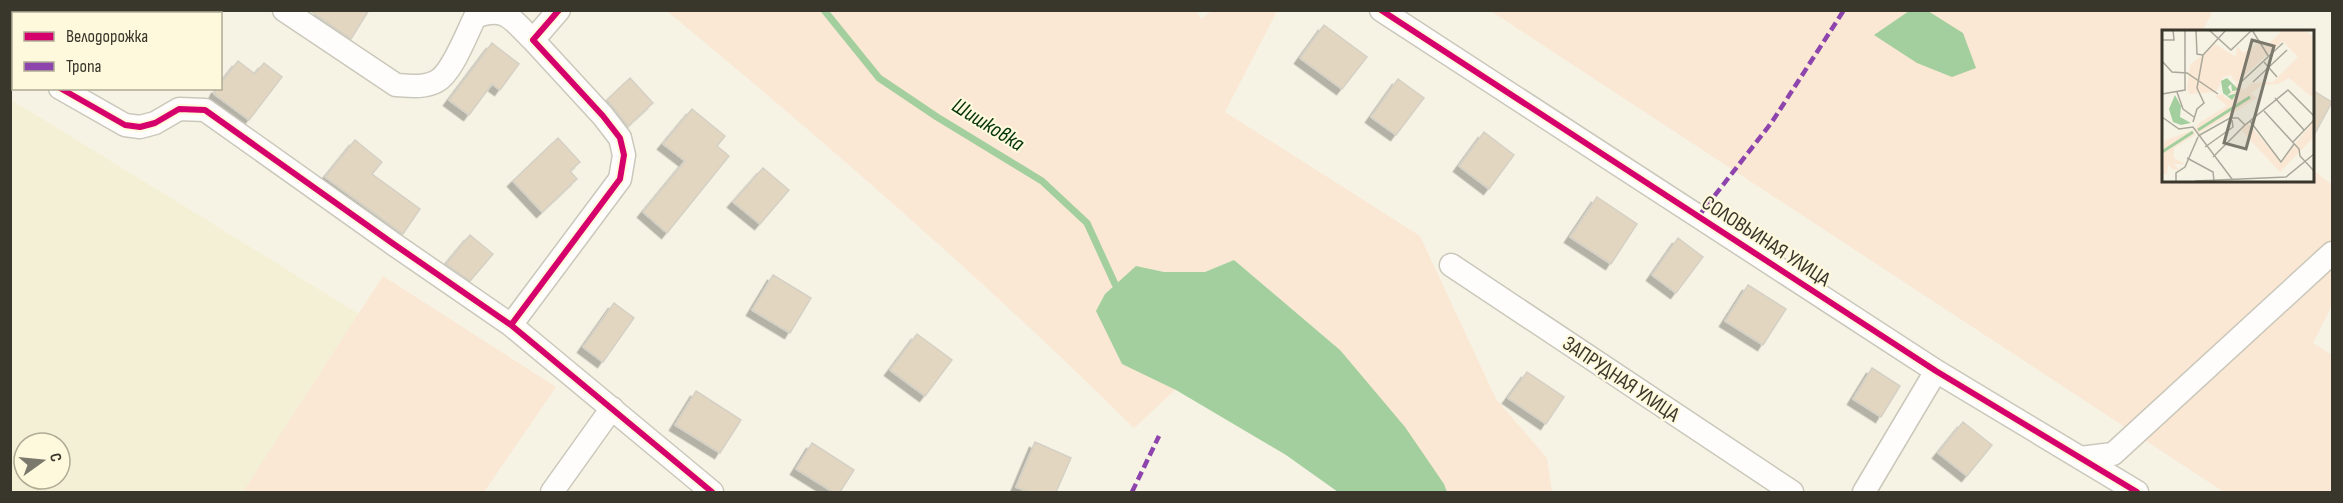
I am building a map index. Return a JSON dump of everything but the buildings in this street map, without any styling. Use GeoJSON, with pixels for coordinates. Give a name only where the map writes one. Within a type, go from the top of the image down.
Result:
{"type":"FeatureCollection","features":[{"type":"Feature","properties":{"kind":"street"},"geometry":{"type":"LineString","coordinates":[[284,10],[396,85],[413,87],[439,80],[448,70],[475,17],[489,12],[506,13],[603,116],[620,138],[624,155],[620,179],[512,324]]}},
{"type":"Feature","properties":{"kind":"street"},"geometry":{"type":"LineString","coordinates":[[533,40],[559,10]]}},
{"type":"Feature","properties":{"kind":"street","name":"СОЛОВЬИНАЯ УЛИЦА"},"geometry":{"type":"LineString","coordinates":[[1381,10],[1936,371],[2137,492]]}},
{"type":"Feature","properties":{"kind":"street"},"geometry":{"type":"LineString","coordinates":[[64,90],[125,125],[140,127],[155,123],[179,109],[205,110],[395,245],[512,324],[712,492]]}},
{"type":"Feature","properties":{"kind":"street"},"geometry":{"type":"LineString","coordinates":[[2079,458],[2113,454],[2332,253]]}},
{"type":"Feature","properties":{"kind":"street","name":"ЗАПРУДНАЯ УЛИЦА"},"geometry":{"type":"LineString","coordinates":[[1450,265],[1792,492]]}},
{"type":"Feature","properties":{"kind":"street"},"geometry":{"type":"LineString","coordinates":[[1864,492],[1936,371]]}},
{"type":"Feature","properties":{"kind":"street"},"geometry":{"type":"LineString","coordinates":[[552,492],[612,408]]}},
{"type":"Feature","properties":{"kind":"shaded area"},"geometry":{"type":"Polygon","coordinates":[[[1196,10],[1201,19],[1212,11],[1277,11],[1225,112],[1420,236],[1496,399],[1547,458],[1552,492],[1447,492],[1444,484],[1340,350],[1234,260],[1205,272],[1164,272],[1136,266],[1122,364],[1176,389],[1134,428],[964,267],[787,112],[667,11],[1196,10]]]}},
{"type":"Feature","properties":{"kind":"shaded area"},"geometry":{"type":"Polygon","coordinates":[[[1491,11],[2213,11],[2203,30],[2162,30],[2162,182],[2313,182],[2313,170],[2332,185],[2332,305],[2313,343],[2332,355],[2332,492],[2224,492],[1491,11]]]}},
{"type":"Feature","properties":{"kind":"shaded area"},"geometry":{"type":"Polygon","coordinates":[[[1909,11],[1928,11],[1963,33],[1976,68],[1952,77],[1917,63],[1874,35],[1909,11]]]}},
{"type":"Feature","properties":{"kind":"shaded area"},"geometry":{"type":"Polygon","coordinates":[[[10,99],[367,319],[255,492],[11,492],[10,99]]]}},
{"type":"Feature","properties":{"kind":"shaded area"},"geometry":{"type":"Polygon","coordinates":[[[1234,260],[1340,350],[1405,427],[1444,484],[1447,492],[1338,492],[1286,455],[1176,390],[1122,364],[1096,311],[1105,294],[1136,266],[1164,272],[1205,272],[1234,260]]]}},
{"type":"Feature","properties":{"kind":"shaded area"},"geometry":{"type":"Polygon","coordinates":[[[383,276],[556,387],[484,492],[243,492],[383,276]]]}},
{"type":"Feature","properties":{"kind":"waterway","name":"Шишковка"},"geometry":{"type":"LineString","coordinates":[[824,10],[879,78],[937,117],[1042,181],[1087,223],[1115,284]]}},
{"type":"Feature","properties":{"kind":"marked path"},"geometry":{"type":"LineString","coordinates":[[1698,217],[1772,122],[1844,10]]}},
{"type":"Feature","properties":{"kind":"marked path"},"geometry":{"type":"LineString","coordinates":[[1132,492],[1159,436]]}},
{"type":"Feature","properties":{"kind":"cycle path"},"geometry":{"type":"LineString","coordinates":[[559,10],[533,40],[603,116],[620,138],[624,155],[620,179],[511,325],[712,492]]}},
{"type":"Feature","properties":{"kind":"cycle path"},"geometry":{"type":"LineString","coordinates":[[1381,10],[1936,371],[2137,492]]}},
{"type":"Feature","properties":{"kind":"cycle path"},"geometry":{"type":"LineString","coordinates":[[64,90],[125,125],[140,127],[155,123],[179,109],[205,110],[511,325]]}}]}
